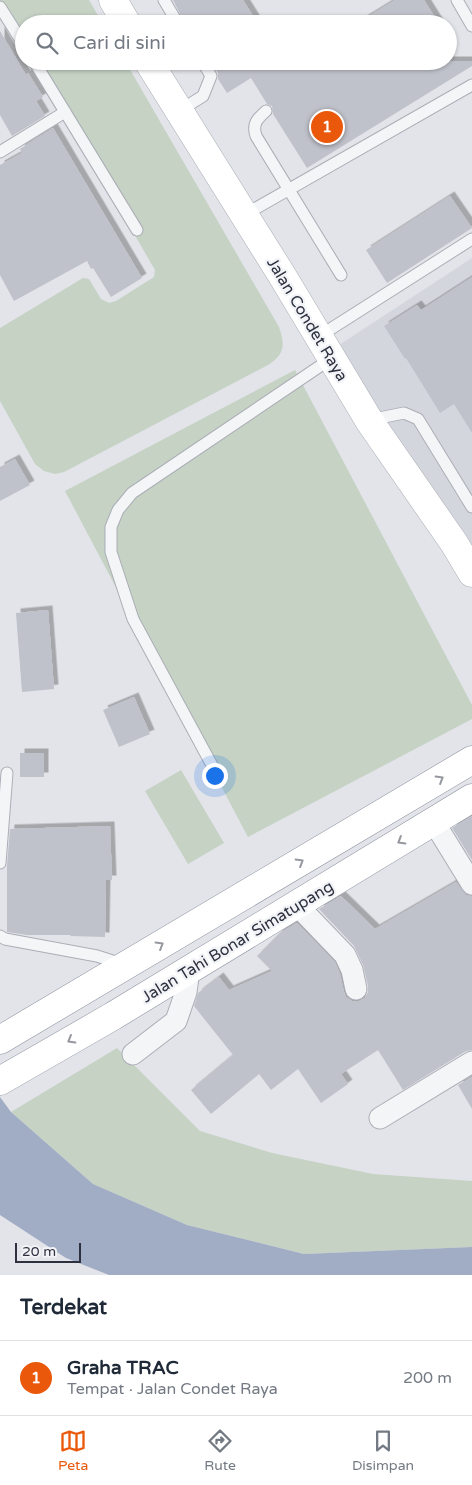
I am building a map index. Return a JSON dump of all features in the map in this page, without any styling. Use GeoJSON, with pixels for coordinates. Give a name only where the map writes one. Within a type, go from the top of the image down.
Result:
{"type":"FeatureCollection","features":[{"type":"Feature","properties":{"kind":"main road"},"geometry":{"type":"LineString","coordinates":[[113,0],[122,15]]}},
{"type":"Feature","properties":{"kind":"main road","name":"Jalan Condet Raya"},"geometry":{"type":"LineString","coordinates":[[154,70],[283,277],[370,422],[454,543],[472,573]]}},
{"type":"Feature","properties":{"kind":"main road"},"geometry":{"type":"LineString","coordinates":[[0,1040],[472,760]]}},
{"type":"Feature","properties":{"kind":"main road"},"geometry":{"type":"LineString","coordinates":[[416,794],[437,827]]}},
{"type":"Feature","properties":{"kind":"main road","name":"Jalan Tahi Bonar Simatupang"},"geometry":{"type":"LineString","coordinates":[[0,1081],[113,1016],[297,904],[437,827],[472,798]]}},
{"type":"Feature","properties":{"kind":"street"},"geometry":{"type":"LineString","coordinates":[[437,827],[472,884]]}},
{"type":"Feature","properties":{"kind":"street"},"geometry":{"type":"LineString","coordinates":[[297,904],[345,955],[352,970],[356,989]]}},
{"type":"Feature","properties":{"kind":"street"},"geometry":{"type":"LineString","coordinates":[[133,1054],[176,1021],[186,992],[189,970]]}},
{"type":"Feature","properties":{"kind":"street"},"geometry":{"type":"LineString","coordinates":[[380,1118],[472,1062]]}},
{"type":"Feature","properties":{"kind":"lane"},"geometry":{"type":"LineString","coordinates":[[164,0],[173,15]]}},
{"type":"Feature","properties":{"kind":"lane"},"geometry":{"type":"LineString","coordinates":[[457,0],[472,26]]}},
{"type":"Feature","properties":{"kind":"lane"},"geometry":{"type":"LineString","coordinates":[[0,6],[15,30]]}},
{"type":"Feature","properties":{"kind":"lane"},"geometry":{"type":"LineString","coordinates":[[39,70],[137,230]]}},
{"type":"Feature","properties":{"kind":"lane"},"geometry":{"type":"LineString","coordinates":[[179,111],[203,96],[211,76],[207,70]]}},
{"type":"Feature","properties":{"kind":"lane"},"geometry":{"type":"LineString","coordinates":[[244,215],[472,85]]}},
{"type":"Feature","properties":{"kind":"lane"},"geometry":{"type":"LineString","coordinates":[[266,111],[255,121],[254,130],[256,136],[341,275]]}},
{"type":"Feature","properties":{"kind":"lane"},"geometry":{"type":"LineString","coordinates":[[0,152],[65,112]]}},
{"type":"Feature","properties":{"kind":"lane"},"geometry":{"type":"LineString","coordinates":[[214,769],[134,619],[111,552],[111,527],[118,510],[132,493],[472,239]]}},
{"type":"Feature","properties":{"kind":"lane"},"geometry":{"type":"LineString","coordinates":[[370,422],[379,418],[404,413],[418,418],[472,507]]}},
{"type":"Feature","properties":{"kind":"lane"},"geometry":{"type":"LineString","coordinates":[[0,862],[7,773]]}},
{"type":"Feature","properties":{"kind":"lane"},"geometry":{"type":"LineString","coordinates":[[0,936],[14,941],[97,956],[125,965]]}},
{"type":"Feature","properties":{"kind":"shaded area"},"geometry":{"type":"Polygon","coordinates":[[[472,258],[472,571],[333,349],[472,258]]]}},
{"type":"Feature","properties":{"kind":"green space"},"geometry":{"type":"Polygon","coordinates":[[[0,0],[89,0],[98,15],[15,15],[15,28],[0,0]]]}},
{"type":"Feature","properties":{"kind":"green space"},"geometry":{"type":"Polygon","coordinates":[[[39,70],[130,70],[279,327],[283,344],[281,353],[268,365],[64,472],[55,474],[44,471],[35,464],[0,401],[0,328],[83,278],[89,279],[101,299],[109,303],[116,301],[154,277],[155,270],[39,70]]]}},
{"type":"Feature","properties":{"kind":"green space"},"geometry":{"type":"Polygon","coordinates":[[[295,370],[472,705],[472,719],[248,837],[65,491],[295,370]]]}},
{"type":"Feature","properties":{"kind":"green space"},"geometry":{"type":"Polygon","coordinates":[[[181,770],[224,843],[188,864],[145,791],[181,770]]]}},
{"type":"Feature","properties":{"kind":"green space"},"geometry":{"type":"Polygon","coordinates":[[[117,1048],[200,1131],[272,1153],[373,1174],[472,1181],[472,1247],[304,1254],[187,1225],[93,1184],[11,1112],[117,1048]]]}},
{"type":"Feature","properties":{"kind":"water"},"geometry":{"type":"Polygon","coordinates":[[[0,1097],[11,1112],[93,1184],[187,1225],[304,1254],[472,1247],[472,1275],[109,1275],[66,1258],[0,1215],[0,1097]]]}},
{"type":"Feature","properties":{"kind":"building"},"geometry":{"type":"Polygon","coordinates":[[[173,0],[243,0],[252,15],[180,15],[173,0]]]}},
{"type":"Feature","properties":{"kind":"building"},"geometry":{"type":"Polygon","coordinates":[[[395,0],[424,0],[433,15],[371,15],[395,0]]]}},
{"type":"Feature","properties":{"kind":"building"},"geometry":{"type":"Polygon","coordinates":[[[0,31],[15,56],[15,70],[23,70],[26,75],[28,73],[43,97],[36,101],[45,116],[12,136],[0,115],[0,31]]]}},
{"type":"Feature","properties":{"kind":"building"},"geometry":{"type":"Polygon","coordinates":[[[457,61],[472,61],[472,66],[307,168],[273,114],[272,106],[267,104],[251,78],[227,93],[218,79],[216,70],[457,70],[457,61]]]}},
{"type":"Feature","properties":{"kind":"building"},"geometry":{"type":"Polygon","coordinates":[[[53,128],[142,278],[111,297],[87,261],[14,301],[0,275],[0,165],[22,153],[20,149],[53,128]]]}},
{"type":"Feature","properties":{"kind":"building"},"geometry":{"type":"Polygon","coordinates":[[[450,196],[472,228],[387,283],[366,250],[450,196]]]}},
{"type":"Feature","properties":{"kind":"building"},"geometry":{"type":"Polygon","coordinates":[[[472,277],[472,433],[454,404],[440,413],[384,326],[417,305],[421,310],[472,277]]]}},
{"type":"Feature","properties":{"kind":"building"},"geometry":{"type":"Polygon","coordinates":[[[15,459],[30,485],[0,501],[0,467],[15,459]]]}},
{"type":"Feature","properties":{"kind":"building"},"geometry":{"type":"Polygon","coordinates":[[[48,610],[54,689],[22,692],[16,613],[48,610]]]}},
{"type":"Feature","properties":{"kind":"building"},"geometry":{"type":"Polygon","coordinates":[[[134,697],[150,734],[119,747],[103,710],[134,697]]]}},
{"type":"Feature","properties":{"kind":"building"},"geometry":{"type":"Polygon","coordinates":[[[20,753],[44,753],[44,777],[20,777],[20,753]]]}},
{"type":"Feature","properties":{"kind":"building"},"geometry":{"type":"Polygon","coordinates":[[[472,816],[472,860],[452,828],[472,816]]]}},
{"type":"Feature","properties":{"kind":"building"},"geometry":{"type":"Polygon","coordinates":[[[110,826],[112,880],[106,880],[105,937],[27,935],[7,932],[7,866],[10,829],[110,826]]]}},
{"type":"Feature","properties":{"kind":"building"},"geometry":{"type":"Polygon","coordinates":[[[456,882],[466,895],[472,896],[472,1050],[466,1051],[403,1090],[378,1050],[341,1074],[348,1084],[321,1103],[298,1069],[271,1090],[259,1074],[211,1114],[191,1090],[233,1055],[194,1006],[198,993],[219,977],[229,990],[272,971],[257,956],[280,933],[297,923],[335,962],[346,997],[352,1001],[359,1001],[365,998],[368,992],[363,965],[354,946],[319,909],[341,896],[375,929],[456,882]]]}},
{"type":"Feature","properties":{"kind":"building"},"geometry":{"type":"Polygon","coordinates":[[[472,1077],[472,1109],[458,1085],[472,1077]]]}},
{"type":"Feature","properties":{"kind":"place","name":"Graha TRAC"},"geometry":{"type":"Point","coordinates":[327,127]}}]}
